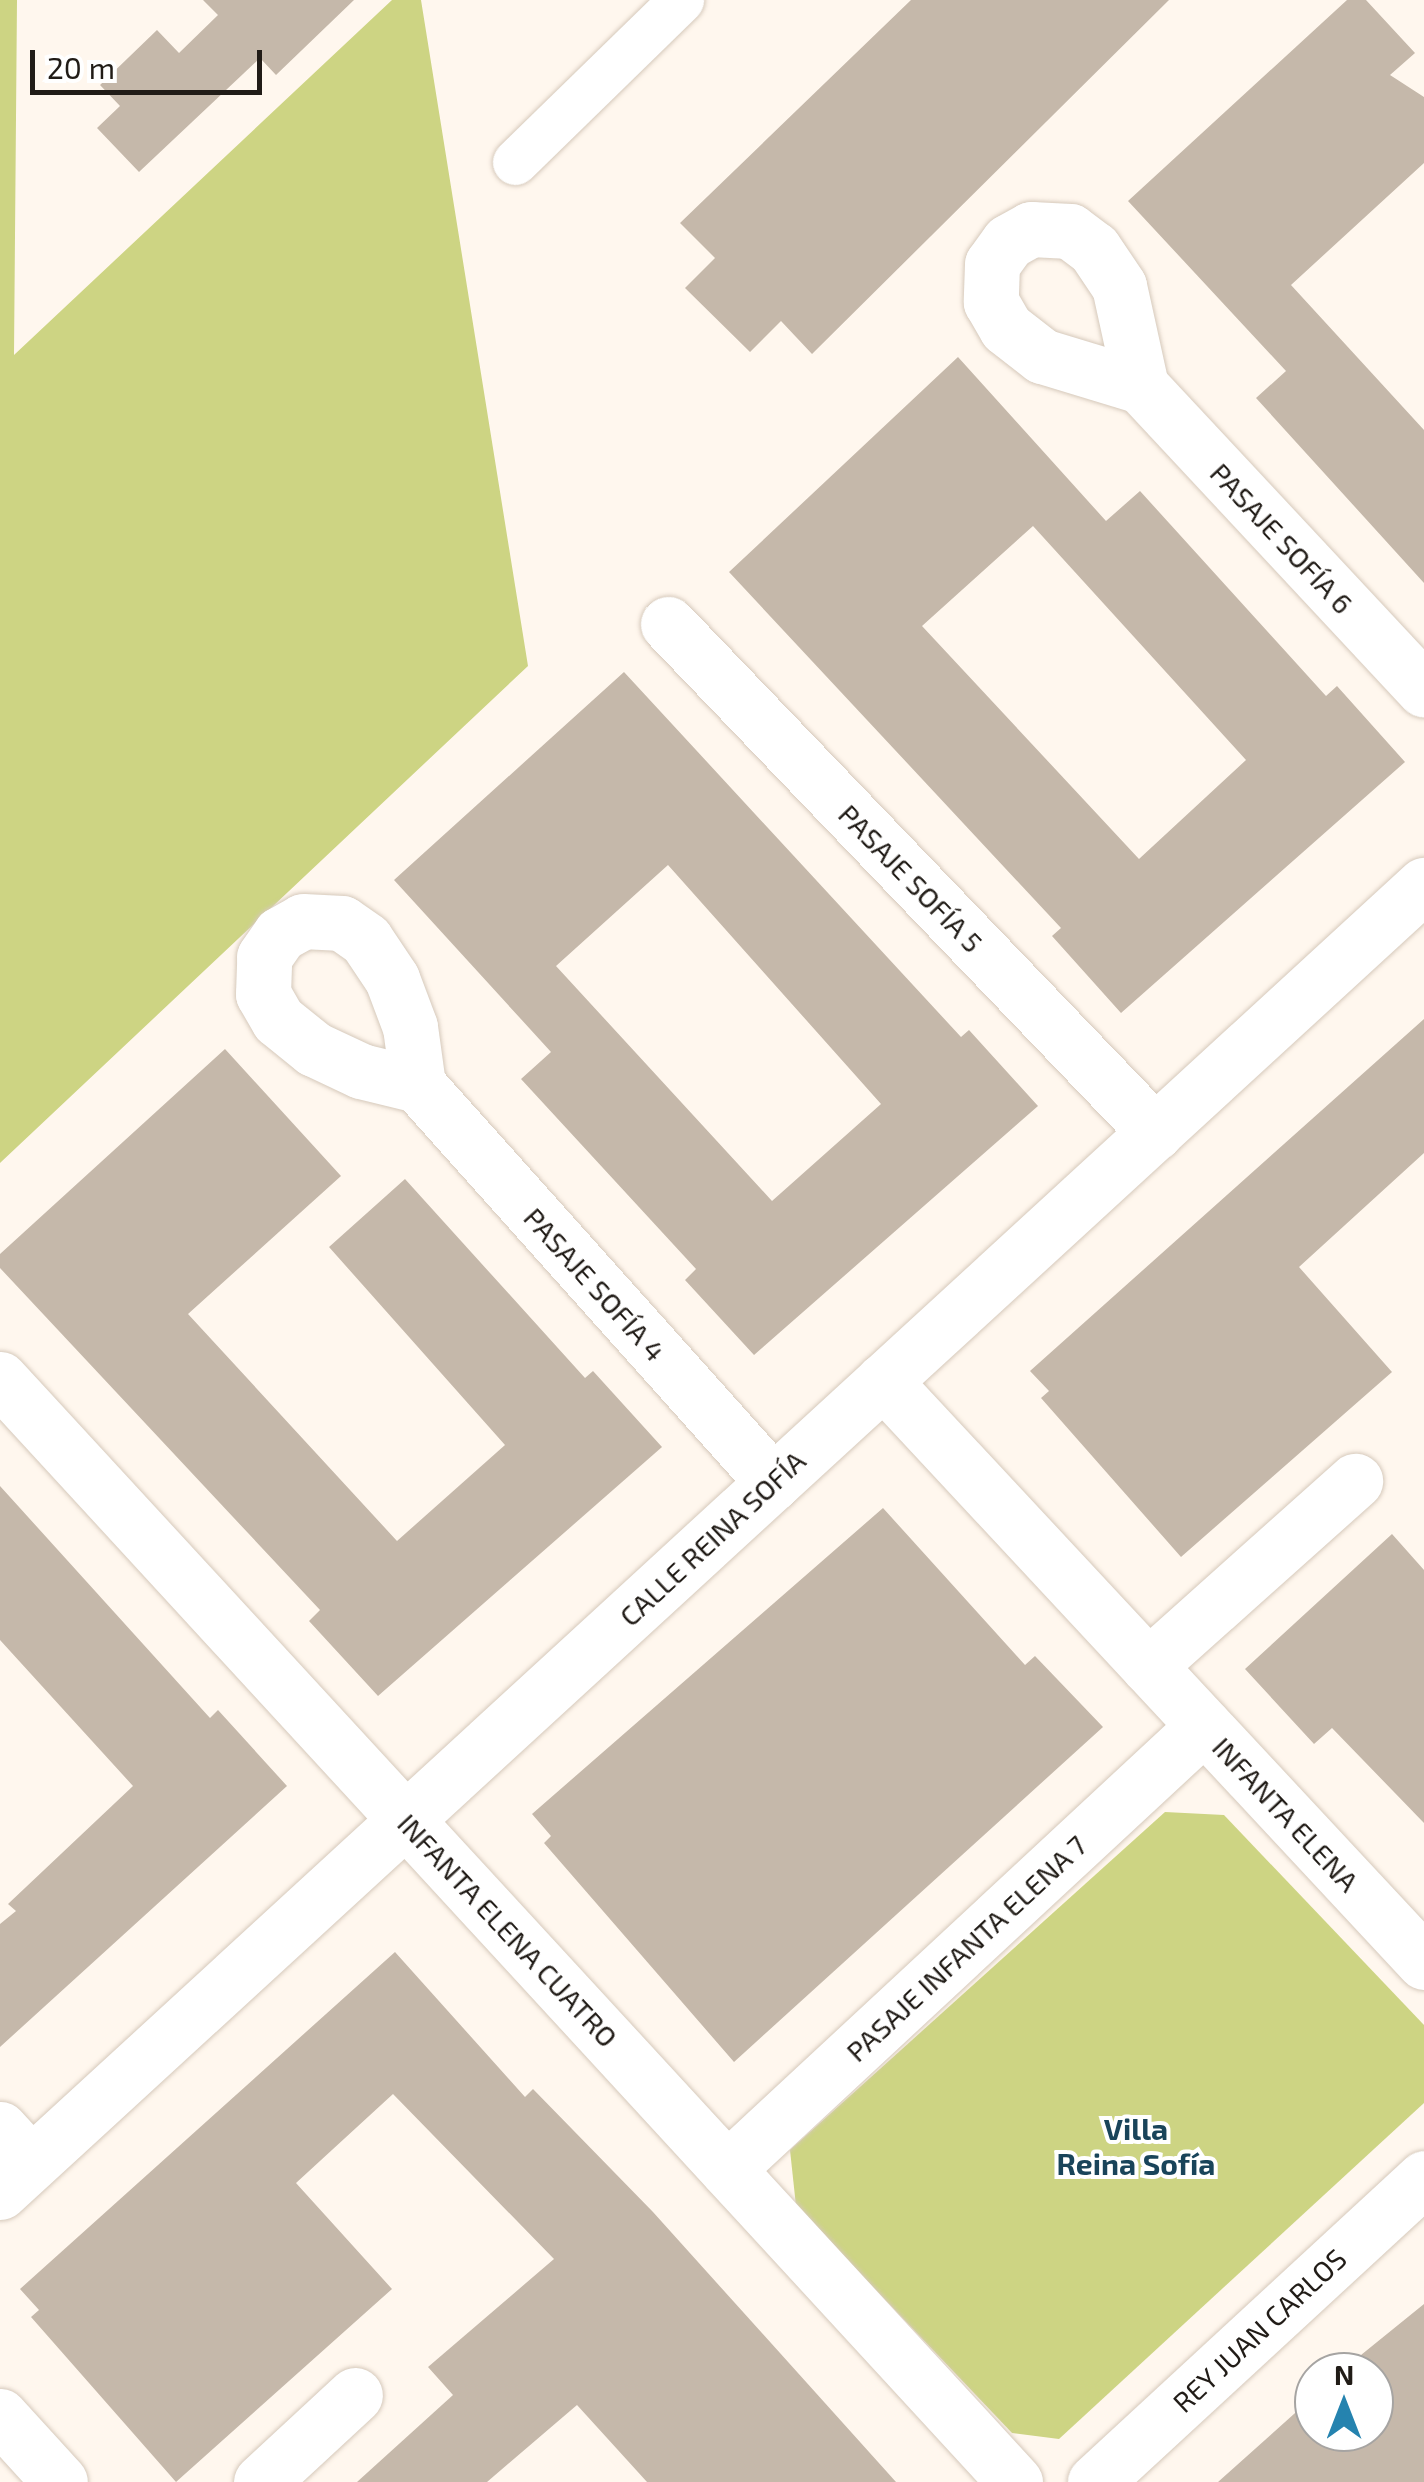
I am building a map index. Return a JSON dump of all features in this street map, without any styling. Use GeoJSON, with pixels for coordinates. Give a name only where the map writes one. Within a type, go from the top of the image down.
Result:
{"type":"FeatureCollection","features":[{"type":"Feature","properties":{"kind":"street","name":"PASAJE SOFÍA 6"},"geometry":{"type":"LineString","coordinates":[[1141,386],[1424,689]]}},
{"type":"Feature","properties":{"kind":"street","name":"PASAJE SOFÍA 5"},"geometry":{"type":"LineString","coordinates":[[668,624],[1155,1132]]}},
{"type":"Feature","properties":{"kind":"street","name":"CALLE REINA SOFÍA"},"geometry":{"type":"LineString","coordinates":[[10,2161],[406,1819],[1155,1132],[1416,909]]}},
{"type":"Feature","properties":{"kind":"street","name":"PASAJE SOFÍA 4"},"geometry":{"type":"LineString","coordinates":[[418,1085],[773,1482]]}},
{"type":"Feature","properties":{"kind":"street","name":"INFANTA ELENA CUATRO"},"geometry":{"type":"LineString","coordinates":[[0,1379],[1015,2482]]}},
{"type":"Feature","properties":{"kind":"street","name":"INFANTA ELENA"},"geometry":{"type":"LineString","coordinates":[[883,1381],[1424,1962]]}},
{"type":"Feature","properties":{"kind":"street"},"geometry":{"type":"LineString","coordinates":[[1148,1666],[1355,1481]]}},
{"type":"Feature","properties":{"kind":"street","name":"PASAJE INFANTA ELENA 7"},"geometry":{"type":"LineString","coordinates":[[727,2170],[1204,1726]]}},
{"type":"Feature","properties":{"kind":"street","name":"REY JUAN CARLOS"},"geometry":{"type":"LineString","coordinates":[[1125,2472],[1424,2178]]}},
{"type":"Feature","properties":{"kind":"street"},"geometry":{"type":"LineString","coordinates":[[261,2482],[355,2395]]}},
{"type":"Feature","properties":{"kind":"street"},"geometry":{"type":"LineString","coordinates":[[0,2416],[60,2482]]}},
{"type":"Feature","properties":{"kind":"lane"},"geometry":{"type":"LineString","coordinates":[[515,162],[681,0]]}},
{"type":"Feature","properties":{"kind":"green space"},"geometry":{"type":"Polygon","coordinates":[[[0,0],[17,0],[14,355],[392,0],[421,0],[528,666],[0,1163],[0,0]]]}},
{"type":"Feature","properties":{"kind":"green space"},"geometry":{"type":"Polygon","coordinates":[[[1165,1812],[1224,1815],[1424,2025],[1424,2103],[1059,2439],[1012,2433],[796,2206],[790,2150],[1165,1812]]]}},
{"type":"Feature","properties":{"kind":"building"},"geometry":{"type":"Polygon","coordinates":[[[203,0],[354,0],[276,75],[260,58],[139,172],[97,128],[120,106],[100,85],[157,30],[179,53],[218,15],[203,0]]]}},
{"type":"Feature","properties":{"kind":"building"},"geometry":{"type":"Polygon","coordinates":[[[911,0],[1169,0],[812,354],[781,321],[750,352],[685,288],[715,258],[680,223],[911,0]]]}},
{"type":"Feature","properties":{"kind":"building"},"geometry":{"type":"Polygon","coordinates":[[[1347,0],[1366,0],[1415,53],[1390,75],[1424,97],[1424,163],[1291,285],[1424,430],[1424,583],[1256,398],[1286,371],[1128,201],[1347,0]]]}},
{"type":"Feature","properties":{"kind":"building"},"geometry":{"type":"Polygon","coordinates":[[[958,357],[1106,521],[1140,491],[1326,696],[1337,686],[1405,762],[1121,1013],[1052,936],[1061,928],[729,572],[958,357]],[[1033,526],[922,626],[1139,859],[1246,760],[1033,526]]]}},
{"type":"Feature","properties":{"kind":"building"},"geometry":{"type":"Polygon","coordinates":[[[624,672],[961,1037],[969,1030],[1038,1106],[754,1355],[685,1280],[696,1269],[521,1079],[551,1052],[394,880],[624,672]],[[668,865],[556,966],[772,1201],[881,1104],[668,865]]]}},
{"type":"Feature","properties":{"kind":"building"},"geometry":{"type":"Polygon","coordinates":[[[1424,1019],[1424,1153],[1299,1267],[1392,1372],[1181,1557],[1041,1398],[1049,1391],[1030,1371],[1424,1019]]]}},
{"type":"Feature","properties":{"kind":"building"},"geometry":{"type":"Polygon","coordinates":[[[225,1049],[341,1176],[188,1314],[397,1541],[505,1445],[329,1247],[405,1179],[585,1378],[593,1371],[662,1447],[378,1696],[309,1621],[320,1610],[0,1268],[0,1254],[225,1049]]]}},
{"type":"Feature","properties":{"kind":"building"},"geometry":{"type":"Polygon","coordinates":[[[0,1486],[210,1718],[218,1710],[287,1786],[0,2047],[0,1924],[16,1911],[8,1904],[133,1786],[0,1640],[0,1486]]]}},
{"type":"Feature","properties":{"kind":"building"},"geometry":{"type":"Polygon","coordinates":[[[883,1508],[1025,1665],[1035,1656],[1103,1727],[734,2062],[544,1843],[551,1836],[532,1814],[883,1508]]]}},
{"type":"Feature","properties":{"kind":"building"},"geometry":{"type":"Polygon","coordinates":[[[1392,1534],[1424,1570],[1424,1823],[1332,1728],[1314,1744],[1245,1669],[1392,1534]]]}},
{"type":"Feature","properties":{"kind":"building"},"geometry":{"type":"Polygon","coordinates":[[[395,1952],[525,2097],[533,2089],[653,2212],[896,2482],[647,2482],[577,2405],[487,2482],[357,2482],[453,2395],[428,2367],[554,2259],[393,2094],[296,2183],[392,2289],[176,2482],[31,2317],[39,2310],[20,2289],[395,1952]]]}},
{"type":"Feature","properties":{"kind":"building"},"geometry":{"type":"Polygon","coordinates":[[[1424,2304],[1424,2482],[1218,2482],[1294,2414],[1294,2452],[1394,2452],[1394,2352],[1365,2352],[1424,2304]]]}},
{"type":"Feature","properties":{"kind":"district","name":"Villa Reina Sofía"},"geometry":{"type":"Point","coordinates":[1136,2145]}}]}
